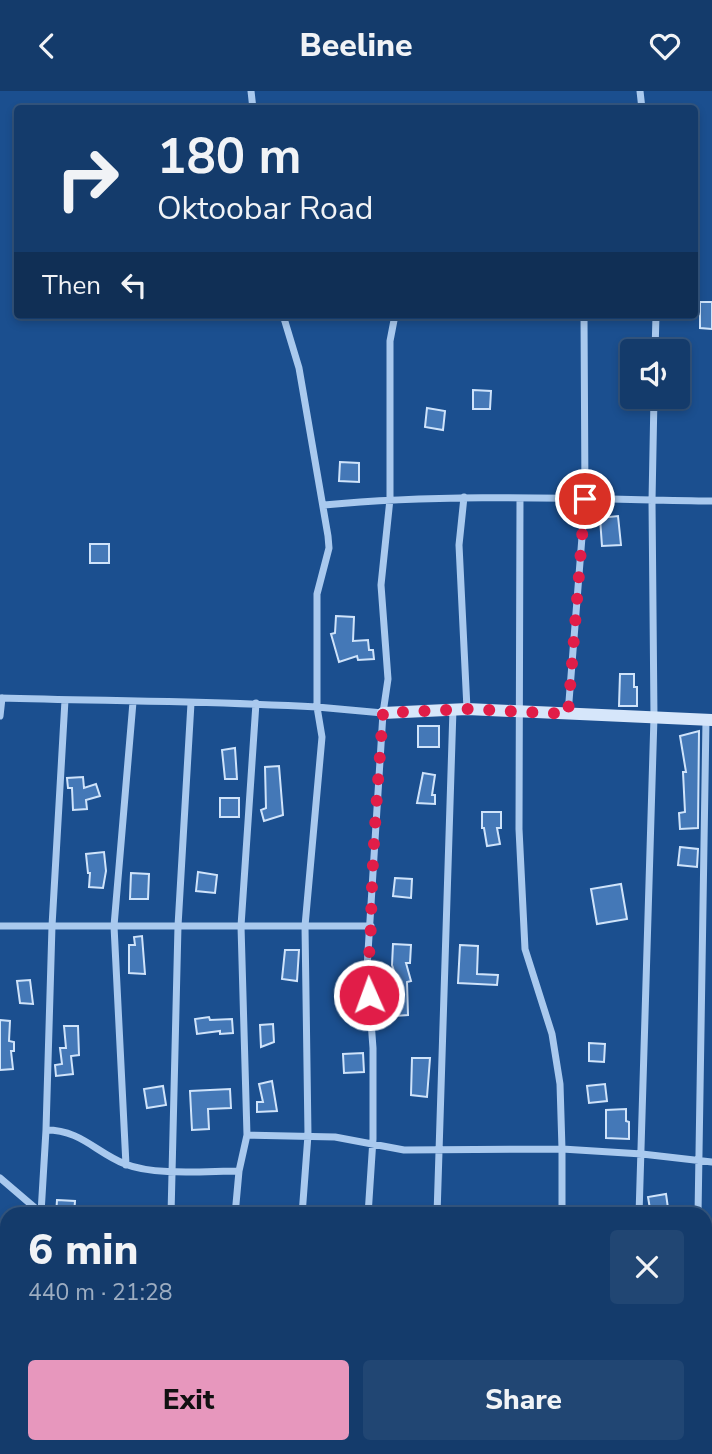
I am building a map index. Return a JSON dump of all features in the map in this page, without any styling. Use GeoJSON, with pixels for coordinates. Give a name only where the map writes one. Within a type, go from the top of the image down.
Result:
{"type":"FeatureCollection","features":[{"type":"Feature","properties":{"kind":"street"},"geometry":{"type":"LineString","coordinates":[[284,319],[299,368],[324,505],[329,548],[317,594],[317,707],[322,737],[305,926],[308,1135],[303,1207]]}},
{"type":"Feature","properties":{"kind":"street"},"geometry":{"type":"LineString","coordinates":[[369,1207],[373,1144],[373,1048],[367,968],[371,926],[370,885],[388,679],[381,585],[390,499],[390,341],[394,319]]}},
{"type":"Feature","properties":{"kind":"street"},"geometry":{"type":"LineString","coordinates":[[568,714],[585,499],[584,319]]}},
{"type":"Feature","properties":{"kind":"street"},"geometry":{"type":"LineString","coordinates":[[655,339],[656,319]]}},
{"type":"Feature","properties":{"kind":"street"},"geometry":{"type":"LineString","coordinates":[[639,1207],[653,717],[654,409]]}},
{"type":"Feature","properties":{"kind":"street"},"geometry":{"type":"LineString","coordinates":[[324,505],[390,499],[464,497],[712,502]]}},
{"type":"Feature","properties":{"kind":"street"},"geometry":{"type":"LineString","coordinates":[[464,497],[459,545],[467,709]]}},
{"type":"Feature","properties":{"kind":"street"},"geometry":{"type":"LineString","coordinates":[[520,498],[519,829],[525,949],[552,1034],[560,1084],[562,1207]]}},
{"type":"Feature","properties":{"kind":"street"},"geometry":{"type":"LineString","coordinates":[[0,716],[1,698],[256,703],[383,713],[467,709],[709,720],[698,1207]]}},
{"type":"Feature","properties":{"kind":"street"},"geometry":{"type":"LineString","coordinates":[[41,1207],[52,926],[65,700]]}},
{"type":"Feature","properties":{"kind":"street"},"geometry":{"type":"LineString","coordinates":[[126,1165],[114,926],[133,702]]}},
{"type":"Feature","properties":{"kind":"street"},"geometry":{"type":"LineString","coordinates":[[171,1207],[178,926],[191,703]]}},
{"type":"Feature","properties":{"kind":"street"},"geometry":{"type":"LineString","coordinates":[[236,1207],[239,1171],[247,1135],[241,926],[256,703]]}},
{"type":"Feature","properties":{"kind":"street"},"geometry":{"type":"LineString","coordinates":[[437,1207],[453,709]]}},
{"type":"Feature","properties":{"kind":"street"},"geometry":{"type":"LineString","coordinates":[[0,926],[371,926]]}},
{"type":"Feature","properties":{"kind":"street"},"geometry":{"type":"LineString","coordinates":[[46,1130],[76,1134],[126,1165],[171,1172],[239,1171]]}},
{"type":"Feature","properties":{"kind":"street"},"geometry":{"type":"LineString","coordinates":[[247,1135],[335,1137],[404,1150],[562,1149],[642,1154],[712,1163]]}},
{"type":"Feature","properties":{"kind":"street"},"geometry":{"type":"LineString","coordinates":[[0,1178],[33,1207]]}},
{"type":"Feature","properties":{"kind":"building"},"geometry":{"type":"Polygon","coordinates":[[[700,302],[712,302],[712,329],[700,328],[700,302]]]}},
{"type":"Feature","properties":{"kind":"building"},"geometry":{"type":"Polygon","coordinates":[[[473,390],[491,391],[490,409],[473,409],[473,390]]]}},
{"type":"Feature","properties":{"kind":"building"},"geometry":{"type":"Polygon","coordinates":[[[427,408],[445,411],[443,430],[425,427],[427,408]]]}},
{"type":"Feature","properties":{"kind":"building"},"geometry":{"type":"Polygon","coordinates":[[[340,462],[359,463],[359,482],[339,481],[340,462]]]}},
{"type":"Feature","properties":{"kind":"building"},"geometry":{"type":"Polygon","coordinates":[[[618,516],[621,545],[602,546],[600,518],[618,516]]]}},
{"type":"Feature","properties":{"kind":"building"},"geometry":{"type":"Polygon","coordinates":[[[90,544],[109,544],[109,563],[90,563],[90,544]]]}},
{"type":"Feature","properties":{"kind":"building"},"geometry":{"type":"Polygon","coordinates":[[[336,616],[354,617],[353,641],[368,640],[374,659],[358,660],[357,656],[339,662],[331,634],[335,633],[336,616]]]}},
{"type":"Feature","properties":{"kind":"building"},"geometry":{"type":"Polygon","coordinates":[[[620,674],[634,674],[637,706],[619,706],[620,674]]]}},
{"type":"Feature","properties":{"kind":"building"},"geometry":{"type":"Polygon","coordinates":[[[418,726],[439,726],[439,747],[418,747],[418,726]]]}},
{"type":"Feature","properties":{"kind":"building"},"geometry":{"type":"Polygon","coordinates":[[[699,731],[698,828],[680,829],[679,813],[685,812],[683,772],[686,772],[680,736],[699,731]]]}},
{"type":"Feature","properties":{"kind":"building"},"geometry":{"type":"Polygon","coordinates":[[[235,748],[237,779],[225,779],[222,750],[235,748]]]}},
{"type":"Feature","properties":{"kind":"building"},"geometry":{"type":"Polygon","coordinates":[[[279,766],[283,815],[264,821],[261,810],[266,808],[265,767],[279,766]]]}},
{"type":"Feature","properties":{"kind":"building"},"geometry":{"type":"Polygon","coordinates":[[[423,773],[435,775],[432,795],[435,795],[435,804],[417,803],[423,773]]]}},
{"type":"Feature","properties":{"kind":"building"},"geometry":{"type":"Polygon","coordinates":[[[83,777],[84,788],[96,784],[100,796],[86,800],[87,809],[73,810],[72,788],[68,788],[67,778],[83,777]]]}},
{"type":"Feature","properties":{"kind":"building"},"geometry":{"type":"Polygon","coordinates":[[[220,798],[239,798],[239,817],[220,817],[220,798]]]}},
{"type":"Feature","properties":{"kind":"building"},"geometry":{"type":"Polygon","coordinates":[[[482,812],[501,812],[501,828],[497,828],[500,844],[487,846],[482,828],[482,812]]]}},
{"type":"Feature","properties":{"kind":"building"},"geometry":{"type":"Polygon","coordinates":[[[680,847],[698,849],[697,867],[678,865],[680,847]]]}},
{"type":"Feature","properties":{"kind":"building"},"geometry":{"type":"Polygon","coordinates":[[[104,852],[106,871],[103,888],[89,887],[90,873],[86,854],[104,852]]]}},
{"type":"Feature","properties":{"kind":"building"},"geometry":{"type":"Polygon","coordinates":[[[198,872],[217,875],[215,893],[196,891],[198,872]]]}},
{"type":"Feature","properties":{"kind":"building"},"geometry":{"type":"Polygon","coordinates":[[[131,873],[149,874],[148,899],[130,899],[131,873]]]}},
{"type":"Feature","properties":{"kind":"building"},"geometry":{"type":"Polygon","coordinates":[[[395,878],[412,879],[411,898],[393,896],[395,878]]]}},
{"type":"Feature","properties":{"kind":"building"},"geometry":{"type":"Polygon","coordinates":[[[621,884],[627,919],[597,924],[591,889],[621,884]]]}},
{"type":"Feature","properties":{"kind":"building"},"geometry":{"type":"Polygon","coordinates":[[[142,936],[145,974],[129,973],[129,945],[135,945],[134,937],[142,936]]]}},
{"type":"Feature","properties":{"kind":"building"},"geometry":{"type":"Polygon","coordinates":[[[393,944],[411,945],[410,963],[406,963],[411,981],[407,982],[408,1015],[395,1016],[394,986],[399,986],[392,965],[393,944]]]}},
{"type":"Feature","properties":{"kind":"building"},"geometry":{"type":"Polygon","coordinates":[[[460,945],[478,946],[477,974],[498,975],[497,985],[458,983],[460,945]]]}},
{"type":"Feature","properties":{"kind":"building"},"geometry":{"type":"Polygon","coordinates":[[[285,950],[299,950],[297,981],[282,979],[285,950]]]}},
{"type":"Feature","properties":{"kind":"building"},"geometry":{"type":"Polygon","coordinates":[[[30,980],[33,1004],[20,1003],[17,981],[30,980]]]}},
{"type":"Feature","properties":{"kind":"building"},"geometry":{"type":"Polygon","coordinates":[[[209,1017],[210,1020],[232,1019],[233,1033],[220,1034],[220,1031],[197,1034],[195,1019],[209,1017]]]}},
{"type":"Feature","properties":{"kind":"building"},"geometry":{"type":"Polygon","coordinates":[[[0,1020],[10,1021],[9,1041],[14,1042],[14,1051],[11,1051],[13,1069],[0,1070],[0,1020]]]}},
{"type":"Feature","properties":{"kind":"building"},"geometry":{"type":"Polygon","coordinates":[[[273,1024],[274,1042],[261,1047],[260,1025],[273,1024]]]}},
{"type":"Feature","properties":{"kind":"building"},"geometry":{"type":"Polygon","coordinates":[[[64,1026],[78,1026],[79,1055],[71,1056],[73,1074],[56,1076],[55,1065],[62,1064],[60,1048],[66,1048],[64,1026]]]}},
{"type":"Feature","properties":{"kind":"building"},"geometry":{"type":"Polygon","coordinates":[[[589,1043],[605,1044],[604,1062],[589,1061],[589,1043]]]}},
{"type":"Feature","properties":{"kind":"building"},"geometry":{"type":"Polygon","coordinates":[[[363,1053],[364,1072],[344,1073],[343,1054],[363,1053]]]}},
{"type":"Feature","properties":{"kind":"building"},"geometry":{"type":"Polygon","coordinates":[[[412,1058],[430,1058],[427,1097],[411,1095],[412,1058]]]}},
{"type":"Feature","properties":{"kind":"building"},"geometry":{"type":"Polygon","coordinates":[[[272,1081],[277,1111],[257,1112],[257,1102],[263,1102],[259,1084],[272,1081]]]}},
{"type":"Feature","properties":{"kind":"building"},"geometry":{"type":"Polygon","coordinates":[[[605,1084],[607,1101],[589,1103],[587,1086],[605,1084]]]}},
{"type":"Feature","properties":{"kind":"building"},"geometry":{"type":"Polygon","coordinates":[[[163,1086],[166,1105],[147,1108],[144,1089],[163,1086]]]}},
{"type":"Feature","properties":{"kind":"building"},"geometry":{"type":"Polygon","coordinates":[[[230,1089],[231,1108],[208,1109],[209,1129],[192,1130],[190,1091],[230,1089]]]}},
{"type":"Feature","properties":{"kind":"building"},"geometry":{"type":"Polygon","coordinates":[[[626,1109],[629,1139],[606,1138],[606,1110],[626,1109]]]}},
{"type":"Feature","properties":{"kind":"building"},"geometry":{"type":"Polygon","coordinates":[[[666,1194],[668,1207],[650,1207],[648,1197],[666,1194]]]}},
{"type":"Feature","properties":{"kind":"building"},"geometry":{"type":"Polygon","coordinates":[[[57,1200],[75,1201],[75,1207],[57,1207],[57,1200]]]}},
{"type":"Feature","properties":{"kind":"route"},"geometry":{"type":"LineString","coordinates":[[369,995],[367,968],[371,926],[370,885],[383,713],[467,709],[568,714],[585,499]]}}]}
